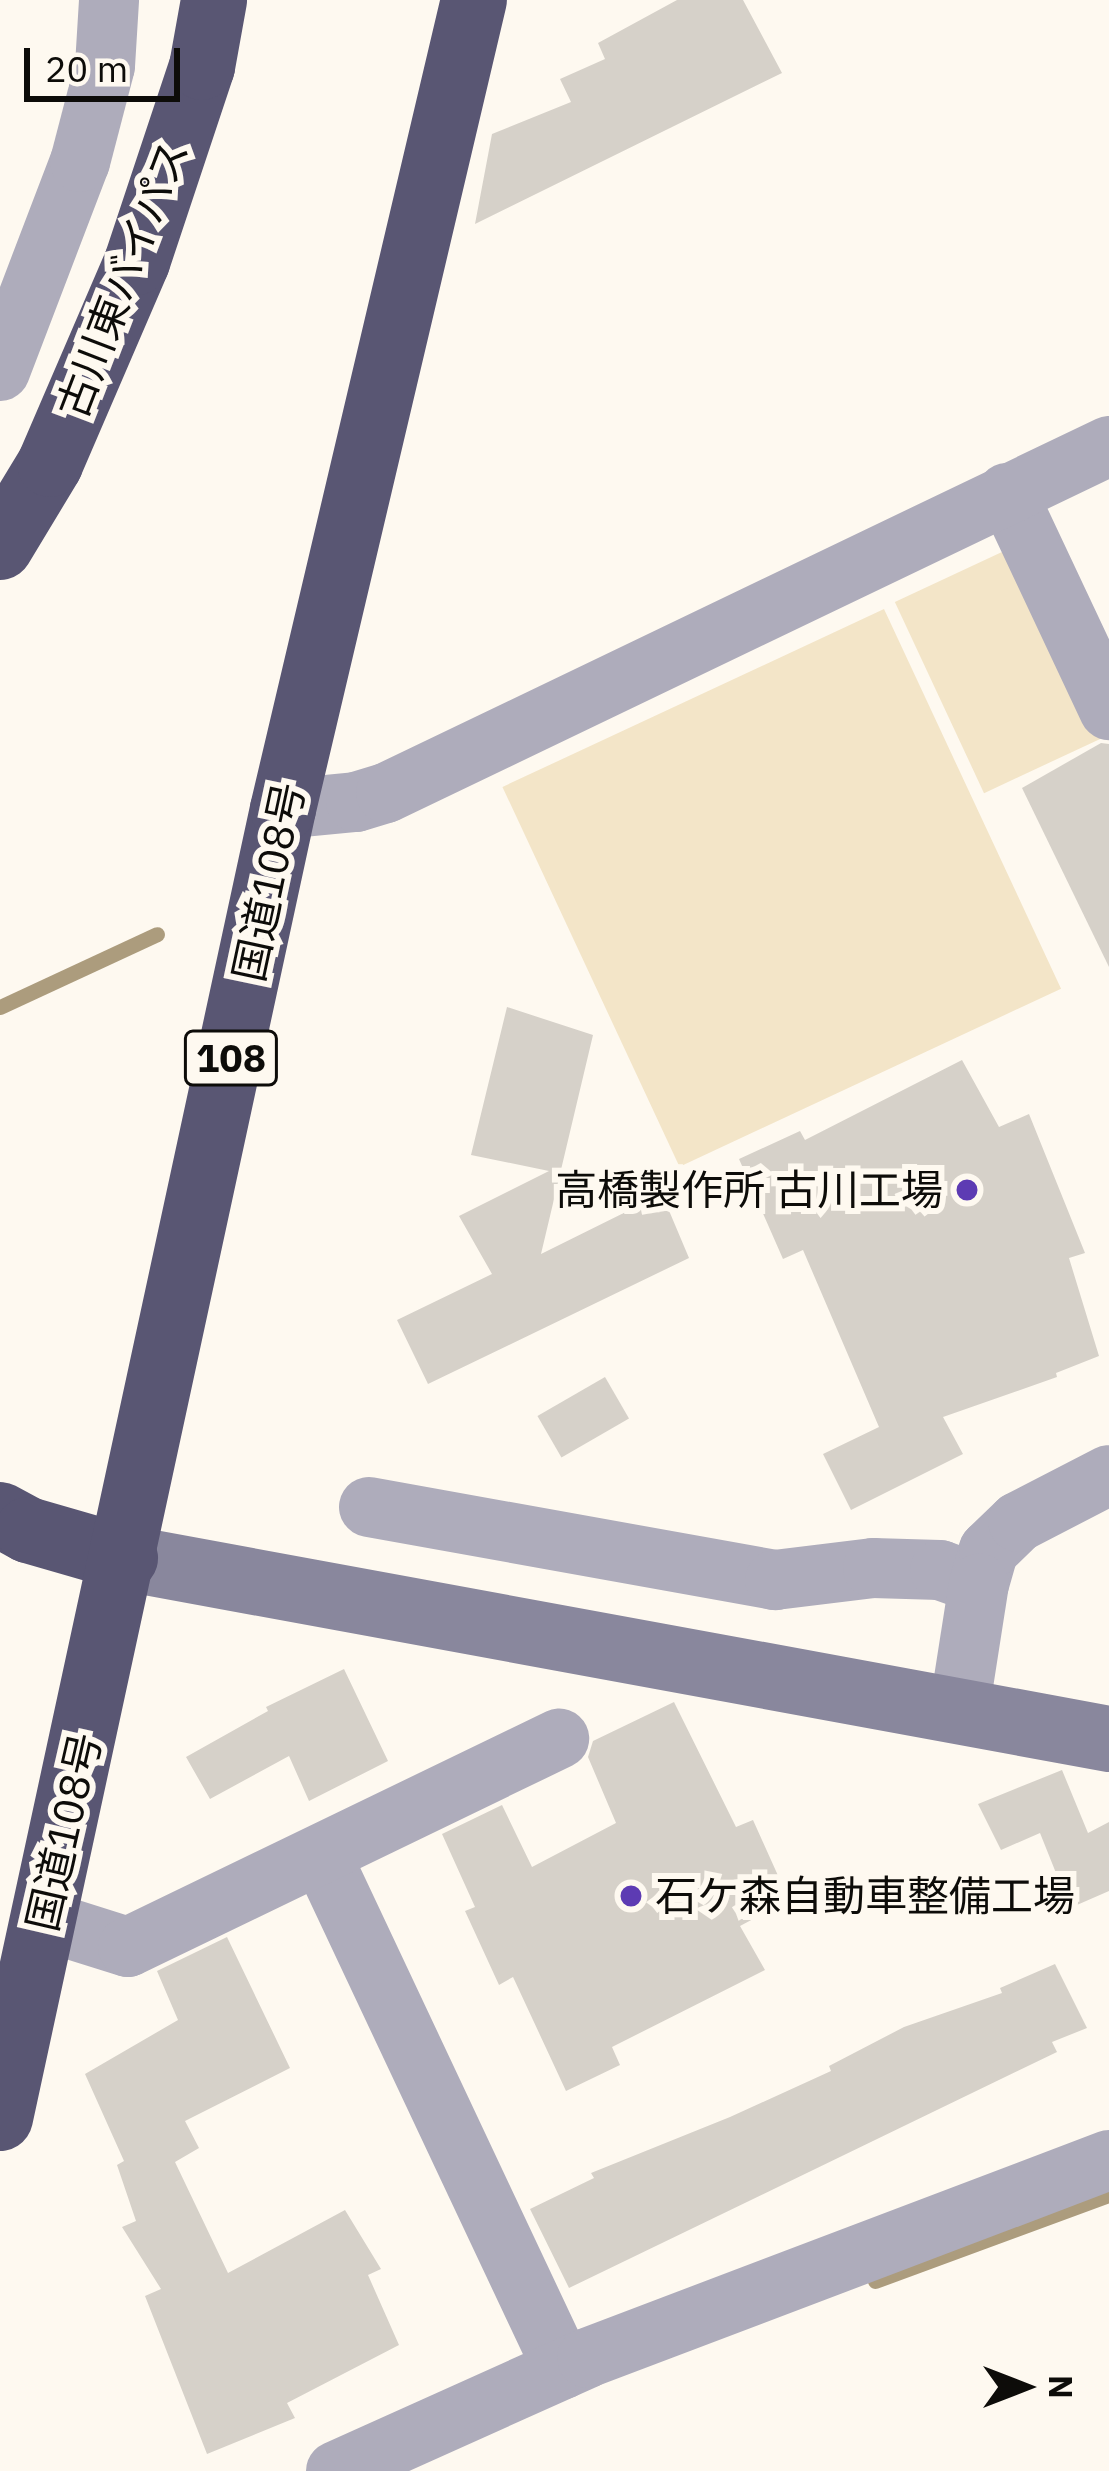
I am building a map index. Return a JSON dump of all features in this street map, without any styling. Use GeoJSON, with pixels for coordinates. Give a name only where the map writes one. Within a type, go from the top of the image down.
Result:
{"type":"FeatureCollection","features":[{"type":"Feature","properties":{"kind":"highway","name":"古川東バイパス"},"geometry":{"type":"LineString","coordinates":[[0,547],[50,464],[136,262],[202,67],[214,0]]}},
{"type":"Feature","properties":{"kind":"highway","name":"国道108号"},"geometry":{"type":"LineString","coordinates":[[0,2118],[284,809],[474,0]]}},
{"type":"Feature","properties":{"kind":"highway"},"geometry":{"type":"LineString","coordinates":[[0,1515],[28,1530],[125,1558]]}},
{"type":"Feature","properties":{"kind":"street"},"geometry":{"type":"LineString","coordinates":[[0,371],[80,162],[105,66],[109,0]]}},
{"type":"Feature","properties":{"kind":"street"},"geometry":{"type":"LineString","coordinates":[[284,809],[356,802],[386,793],[1018,516],[1109,446]]}},
{"type":"Feature","properties":{"kind":"street"},"geometry":{"type":"LineString","coordinates":[[1018,516],[1109,710]]}},
{"type":"Feature","properties":{"kind":"street"},"geometry":{"type":"LineString","coordinates":[[959,1711],[979,1584],[989,1550],[1018,1522],[1109,1475]]}},
{"type":"Feature","properties":{"kind":"street"},"geometry":{"type":"LineString","coordinates":[[369,1507],[775,1580],[873,1568],[940,1570],[979,1584]]}},
{"type":"Feature","properties":{"kind":"street"},"geometry":{"type":"LineString","coordinates":[[125,1558],[1109,1738]]}},
{"type":"Feature","properties":{"kind":"street"},"geometry":{"type":"LineString","coordinates":[[45,1921],[128,1947],[559,1739]]}},
{"type":"Feature","properties":{"kind":"street"},"geometry":{"type":"LineString","coordinates":[[322,1857],[563,2369]]}},
{"type":"Feature","properties":{"kind":"street"},"geometry":{"type":"LineString","coordinates":[[336,2471],[563,2369],[1109,2160]]}},
{"type":"Feature","properties":{"kind":"shaded area"},"geometry":{"type":"Polygon","coordinates":[[[1019,544],[1108,735],[984,793],[895,602],[1019,544]]]}},
{"type":"Feature","properties":{"kind":"shaded area"},"geometry":{"type":"Polygon","coordinates":[[[884,609],[1061,989],[680,1167],[502,787],[884,609]]]}},
{"type":"Feature","properties":{"kind":"building"},"geometry":{"type":"Polygon","coordinates":[[[677,0],[743,0],[782,73],[475,224],[492,134],[571,102],[560,79],[605,59],[598,43],[677,0]]]}},
{"type":"Feature","properties":{"kind":"building"},"geometry":{"type":"Polygon","coordinates":[[[1101,743],[1109,744],[1109,967],[1022,788],[1101,743]]]}},
{"type":"Feature","properties":{"kind":"building"},"geometry":{"type":"Polygon","coordinates":[[[507,1007],[593,1035],[541,1254],[662,1194],[689,1258],[428,1384],[397,1320],[492,1274],[459,1216],[549,1171],[471,1155],[507,1007]]]}},
{"type":"Feature","properties":{"kind":"building"},"geometry":{"type":"Polygon","coordinates":[[[962,1060],[999,1127],[1029,1114],[1085,1253],[1069,1258],[1099,1356],[1056,1373],[1057,1377],[943,1417],[963,1454],[851,1510],[823,1454],[879,1427],[803,1250],[783,1259],[739,1159],[800,1131],[805,1140],[962,1060]]]}},
{"type":"Feature","properties":{"kind":"building"},"geometry":{"type":"Polygon","coordinates":[[[605,1377],[629,1419],[561,1458],[537,1416],[605,1377]]]}},
{"type":"Feature","properties":{"kind":"building"},"geometry":{"type":"Polygon","coordinates":[[[344,1669],[388,1761],[309,1801],[289,1756],[210,1799],[186,1757],[268,1711],[266,1707],[344,1669]]]}},
{"type":"Feature","properties":{"kind":"building"},"geometry":{"type":"Polygon","coordinates":[[[674,1702],[736,1827],[753,1820],[789,1900],[740,1926],[765,1970],[612,2047],[620,2065],[566,2091],[513,1977],[499,1985],[465,1911],[475,1907],[442,1834],[502,1805],[532,1867],[616,1823],[588,1757],[593,1741],[674,1702]]]}},
{"type":"Feature","properties":{"kind":"building"},"geometry":{"type":"Polygon","coordinates":[[[1062,1770],[1088,1833],[1109,1822],[1109,1891],[1070,1908],[1040,1833],[1001,1850],[978,1804],[1062,1770]]]}},
{"type":"Feature","properties":{"kind":"building"},"geometry":{"type":"Polygon","coordinates":[[[227,1937],[290,2068],[185,2121],[199,2148],[175,2162],[228,2273],[345,2210],[381,2269],[368,2275],[399,2345],[287,2403],[295,2418],[207,2454],[145,2296],[161,2289],[122,2227],[136,2221],[117,2165],[124,2161],[85,2074],[178,2020],[157,1971],[227,1937]]]}},
{"type":"Feature","properties":{"kind":"building"},"geometry":{"type":"Polygon","coordinates":[[[1055,1964],[1087,2028],[1052,2042],[1057,2052],[569,2288],[530,2209],[594,2178],[591,2173],[730,2117],[831,2071],[829,2066],[904,2027],[1002,1993],[1000,1988],[1055,1964]]]}},
{"type":"Feature","properties":{"kind":"waterway"},"geometry":{"type":"LineString","coordinates":[[0,1007],[157,934]]}},
{"type":"Feature","properties":{"kind":"waterway"},"geometry":{"type":"LineString","coordinates":[[875,2281],[1109,2195]]}},
{"type":"Feature","properties":{"kind":"place","name":"高橋製作所 古川工場"},"geometry":{"type":"Point","coordinates":[967,1190]}},
{"type":"Feature","properties":{"kind":"place","name":"石ケ森自動車整備工場"},"geometry":{"type":"Point","coordinates":[631,1896]}}]}
